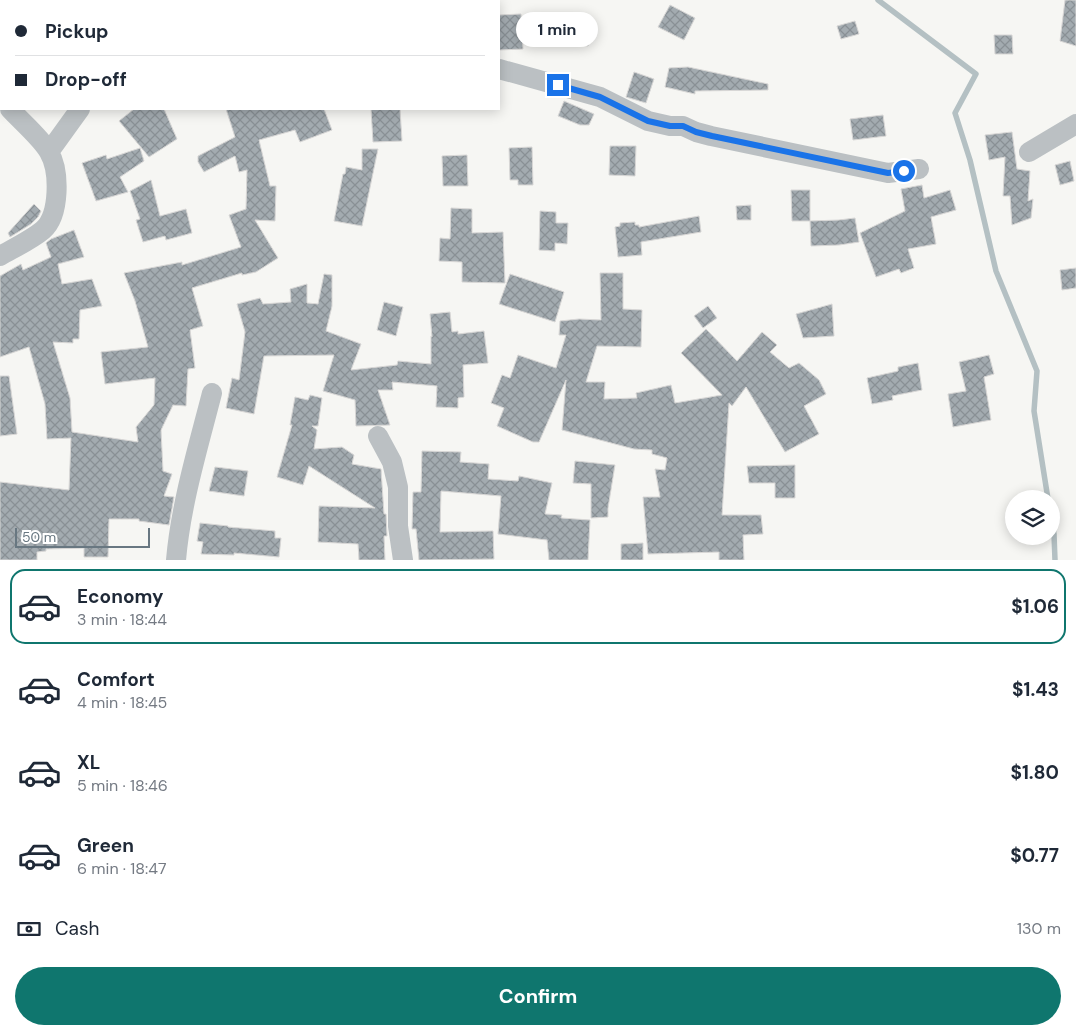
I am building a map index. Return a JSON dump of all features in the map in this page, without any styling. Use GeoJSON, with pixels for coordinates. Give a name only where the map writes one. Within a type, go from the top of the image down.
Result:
{"type":"FeatureCollection","features":[{"type":"Feature","properties":{"kind":"street"},"geometry":{"type":"LineString","coordinates":[[500,69],[600,97],[648,121],[670,126],[683,126],[712,136],[888,173],[919,168]]}},
{"type":"Feature","properties":{"kind":"street"},"geometry":{"type":"LineString","coordinates":[[0,256],[44,230],[53,213],[57,192],[49,152],[11,110]]}},
{"type":"Feature","properties":{"kind":"street"},"geometry":{"type":"LineString","coordinates":[[49,152],[79,110]]}},
{"type":"Feature","properties":{"kind":"street"},"geometry":{"type":"LineString","coordinates":[[1029,152],[1076,124]]}},
{"type":"Feature","properties":{"kind":"street"},"geometry":{"type":"LineString","coordinates":[[176,560],[177,542],[189,483],[212,392]]}},
{"type":"Feature","properties":{"kind":"street"},"geometry":{"type":"LineString","coordinates":[[378,436],[392,462],[398,487],[398,526],[403,560]]}},
{"type":"Feature","properties":{"kind":"building"},"geometry":{"type":"Polygon","coordinates":[[[1065,0],[1076,0],[1076,46],[1060,41],[1065,0]]]}},
{"type":"Feature","properties":{"kind":"building"},"geometry":{"type":"Polygon","coordinates":[[[670,5],[695,18],[684,40],[658,27],[670,5]]]}},
{"type":"Feature","properties":{"kind":"building"},"geometry":{"type":"Polygon","coordinates":[[[521,14],[523,49],[500,50],[500,15],[521,14]]]}},
{"type":"Feature","properties":{"kind":"building"},"geometry":{"type":"Polygon","coordinates":[[[855,21],[859,34],[841,39],[837,26],[855,21]]]}},
{"type":"Feature","properties":{"kind":"building"},"geometry":{"type":"Polygon","coordinates":[[[571,26],[592,32],[588,46],[567,41],[571,26]]]}},
{"type":"Feature","properties":{"kind":"building"},"geometry":{"type":"Polygon","coordinates":[[[994,35],[1012,35],[1013,54],[995,54],[994,35]]]}},
{"type":"Feature","properties":{"kind":"building"},"geometry":{"type":"Polygon","coordinates":[[[688,67],[768,84],[768,90],[695,91],[695,94],[665,87],[669,68],[688,67]]]}},
{"type":"Feature","properties":{"kind":"building"},"geometry":{"type":"Polygon","coordinates":[[[634,72],[654,79],[646,103],[626,97],[634,72]]]}},
{"type":"Feature","properties":{"kind":"building"},"geometry":{"type":"Polygon","coordinates":[[[564,101],[594,114],[589,125],[580,125],[558,116],[564,101]]]}},
{"type":"Feature","properties":{"kind":"building"},"geometry":{"type":"Polygon","coordinates":[[[133,110],[164,110],[177,139],[149,157],[119,121],[133,110]]]}},
{"type":"Feature","properties":{"kind":"building"},"geometry":{"type":"Polygon","coordinates":[[[226,110],[324,110],[332,130],[300,142],[295,130],[259,140],[270,186],[276,186],[275,221],[255,220],[278,258],[256,272],[242,275],[242,273],[192,288],[203,326],[190,330],[195,368],[188,369],[186,406],[173,405],[161,430],[163,471],[172,474],[164,496],[174,497],[169,525],[139,521],[139,519],[109,519],[108,557],[84,557],[84,548],[46,549],[46,551],[37,552],[37,560],[0,560],[0,482],[69,490],[71,438],[47,439],[45,404],[29,347],[0,357],[0,276],[21,264],[23,270],[51,257],[46,243],[51,239],[74,230],[84,257],[58,264],[62,284],[92,279],[102,306],[80,310],[79,339],[73,339],[73,343],[53,342],[70,398],[72,432],[138,442],[136,427],[154,405],[155,378],[105,384],[101,352],[148,347],[135,301],[124,273],[182,262],[182,265],[241,247],[229,215],[246,209],[247,170],[239,172],[235,156],[204,172],[198,162],[198,156],[235,137],[226,110]]]}},
{"type":"Feature","properties":{"kind":"building"},"geometry":{"type":"Polygon","coordinates":[[[371,110],[400,110],[402,141],[373,142],[371,110]]]}},
{"type":"Feature","properties":{"kind":"building"},"geometry":{"type":"Polygon","coordinates":[[[883,115],[886,136],[853,140],[850,119],[883,115]]]}},
{"type":"Feature","properties":{"kind":"building"},"geometry":{"type":"Polygon","coordinates":[[[1012,132],[1017,169],[1030,171],[1028,201],[1033,199],[1031,218],[1012,225],[1010,196],[1003,196],[1005,157],[989,160],[985,135],[1012,132]]]}},
{"type":"Feature","properties":{"kind":"building"},"geometry":{"type":"Polygon","coordinates":[[[610,146],[636,146],[635,176],[609,175],[610,146]]]}},
{"type":"Feature","properties":{"kind":"building"},"geometry":{"type":"Polygon","coordinates":[[[532,147],[533,185],[518,185],[518,180],[510,180],[509,148],[532,147]]]}},
{"type":"Feature","properties":{"kind":"building"},"geometry":{"type":"Polygon","coordinates":[[[140,148],[144,161],[120,177],[128,192],[96,201],[82,163],[106,155],[107,159],[140,148]]]}},
{"type":"Feature","properties":{"kind":"building"},"geometry":{"type":"Polygon","coordinates":[[[362,149],[378,149],[362,226],[334,221],[343,174],[345,174],[346,167],[362,170],[362,149]]]}},
{"type":"Feature","properties":{"kind":"building"},"geometry":{"type":"Polygon","coordinates":[[[467,155],[468,186],[443,186],[442,156],[467,155]]]}},
{"type":"Feature","properties":{"kind":"building"},"geometry":{"type":"Polygon","coordinates":[[[1070,161],[1074,181],[1060,185],[1055,165],[1070,161]]]}},
{"type":"Feature","properties":{"kind":"building"},"geometry":{"type":"Polygon","coordinates":[[[151,180],[160,216],[186,209],[192,233],[166,240],[165,236],[143,242],[136,220],[140,219],[130,191],[151,180]]]}},
{"type":"Feature","properties":{"kind":"building"},"geometry":{"type":"Polygon","coordinates":[[[922,185],[924,198],[950,190],[956,210],[931,217],[936,244],[908,249],[914,268],[901,273],[899,269],[876,277],[860,233],[905,211],[901,189],[922,185]]]}},
{"type":"Feature","properties":{"kind":"building"},"geometry":{"type":"Polygon","coordinates":[[[791,190],[810,190],[810,221],[792,221],[791,190]]]}},
{"type":"Feature","properties":{"kind":"building"},"geometry":{"type":"Polygon","coordinates":[[[34,204],[41,211],[38,217],[31,224],[10,237],[8,233],[34,204]]]}},
{"type":"Feature","properties":{"kind":"building"},"geometry":{"type":"Polygon","coordinates":[[[751,205],[751,220],[737,220],[736,206],[751,205]]]}},
{"type":"Feature","properties":{"kind":"building"},"geometry":{"type":"Polygon","coordinates":[[[451,208],[472,209],[472,233],[503,232],[505,283],[462,282],[462,262],[439,261],[440,238],[450,239],[451,208]]]}},
{"type":"Feature","properties":{"kind":"building"},"geometry":{"type":"Polygon","coordinates":[[[540,211],[556,212],[556,223],[568,223],[567,244],[555,243],[555,251],[539,250],[540,211]]]}},
{"type":"Feature","properties":{"kind":"building"},"geometry":{"type":"Polygon","coordinates":[[[699,216],[701,232],[641,242],[642,255],[618,257],[615,227],[620,226],[620,223],[635,222],[635,225],[639,225],[639,227],[699,216]]]}},
{"type":"Feature","properties":{"kind":"building"},"geometry":{"type":"Polygon","coordinates":[[[855,218],[859,242],[811,246],[810,221],[855,218]]]}},
{"type":"Feature","properties":{"kind":"building"},"geometry":{"type":"Polygon","coordinates":[[[1076,268],[1076,288],[1062,290],[1060,270],[1076,268]]]}},
{"type":"Feature","properties":{"kind":"building"},"geometry":{"type":"Polygon","coordinates":[[[600,273],[623,273],[623,309],[642,310],[641,347],[597,346],[586,382],[605,382],[604,399],[637,398],[636,393],[671,385],[675,403],[722,395],[681,353],[706,329],[737,361],[762,332],[777,345],[770,352],[789,368],[799,363],[819,380],[826,394],[804,406],[819,434],[785,452],[746,387],[732,406],[729,403],[722,515],[761,515],[763,534],[743,535],[744,560],[719,560],[719,552],[648,554],[643,497],[660,497],[655,469],[665,470],[667,458],[652,454],[652,450],[634,449],[562,430],[566,380],[539,442],[533,442],[497,426],[504,408],[491,403],[502,375],[510,378],[518,355],[556,368],[566,335],[559,335],[560,321],[579,319],[601,320],[600,273]]]}},
{"type":"Feature","properties":{"kind":"building"},"geometry":{"type":"Polygon","coordinates":[[[324,274],[332,275],[332,306],[326,331],[361,344],[351,370],[397,365],[398,361],[431,364],[432,337],[430,314],[450,312],[452,332],[458,331],[458,334],[484,331],[488,363],[463,365],[464,397],[458,398],[458,408],[436,407],[437,386],[392,382],[393,390],[378,390],[390,425],[356,426],[355,400],[323,391],[334,355],[264,356],[254,414],[226,408],[232,378],[239,380],[245,332],[237,304],[260,298],[263,304],[291,302],[290,289],[307,284],[307,303],[318,304],[324,274]]]}},
{"type":"Feature","properties":{"kind":"building"},"geometry":{"type":"Polygon","coordinates":[[[510,274],[564,292],[555,322],[499,304],[510,274]]]}},
{"type":"Feature","properties":{"kind":"building"},"geometry":{"type":"Polygon","coordinates":[[[384,302],[403,307],[396,336],[377,330],[384,302]]]}},
{"type":"Feature","properties":{"kind":"building"},"geometry":{"type":"Polygon","coordinates":[[[832,304],[834,336],[803,338],[796,314],[832,304]]]}},
{"type":"Feature","properties":{"kind":"building"},"geometry":{"type":"Polygon","coordinates":[[[708,306],[717,318],[703,328],[694,316],[708,306]]]}},
{"type":"Feature","properties":{"kind":"building"},"geometry":{"type":"Polygon","coordinates":[[[989,355],[994,374],[984,377],[991,420],[953,427],[948,394],[966,391],[959,362],[989,355]]]}},
{"type":"Feature","properties":{"kind":"building"},"geometry":{"type":"Polygon","coordinates":[[[918,363],[922,390],[892,396],[893,400],[872,404],[867,378],[898,371],[898,367],[918,363]]]}},
{"type":"Feature","properties":{"kind":"building"},"geometry":{"type":"Polygon","coordinates":[[[0,376],[9,376],[17,434],[0,436],[0,376]]]}},
{"type":"Feature","properties":{"kind":"building"},"geometry":{"type":"Polygon","coordinates":[[[310,395],[322,398],[318,426],[312,426],[317,430],[314,449],[342,447],[354,455],[352,464],[381,469],[387,536],[384,536],[385,560],[359,560],[358,544],[318,542],[319,506],[375,508],[309,466],[303,485],[277,477],[292,425],[290,425],[295,397],[308,400],[310,395]]]}},
{"type":"Feature","properties":{"kind":"building"},"geometry":{"type":"Polygon","coordinates":[[[422,451],[461,452],[460,462],[489,464],[488,479],[518,481],[519,476],[552,483],[545,514],[562,515],[561,518],[590,520],[588,560],[549,560],[547,540],[498,534],[501,496],[441,491],[440,532],[493,531],[494,559],[419,560],[416,529],[412,529],[413,492],[421,492],[422,451]]]}},
{"type":"Feature","properties":{"kind":"building"},"geometry":{"type":"Polygon","coordinates":[[[575,461],[615,465],[608,517],[591,518],[591,484],[573,483],[575,461]]]}},
{"type":"Feature","properties":{"kind":"building"},"geometry":{"type":"Polygon","coordinates":[[[795,465],[795,498],[775,498],[775,483],[749,483],[747,466],[795,465]]]}},
{"type":"Feature","properties":{"kind":"building"},"geometry":{"type":"Polygon","coordinates":[[[215,467],[248,471],[244,496],[209,491],[215,467]]]}},
{"type":"Feature","properties":{"kind":"building"},"geometry":{"type":"Polygon","coordinates":[[[200,523],[275,531],[275,538],[281,538],[279,557],[234,553],[234,555],[201,554],[203,542],[197,541],[200,523]]]}},
{"type":"Feature","properties":{"kind":"building"},"geometry":{"type":"Polygon","coordinates":[[[643,543],[643,560],[621,560],[621,544],[643,543]]]}},
{"type":"Feature","properties":{"kind":"waterway"},"geometry":{"type":"LineString","coordinates":[[878,0],[976,74],[955,113],[970,160],[996,271],[1037,371],[1034,411],[1047,490]]}},
{"type":"Feature","properties":{"kind":"waterway"},"geometry":{"type":"LineString","coordinates":[[1054,545],[1055,560]]}},
{"type":"Feature","properties":{"kind":"route"},"geometry":{"type":"LineString","coordinates":[[558,85],[600,97],[648,121],[659,124],[683,126],[712,136],[888,173],[904,171]]}}]}
